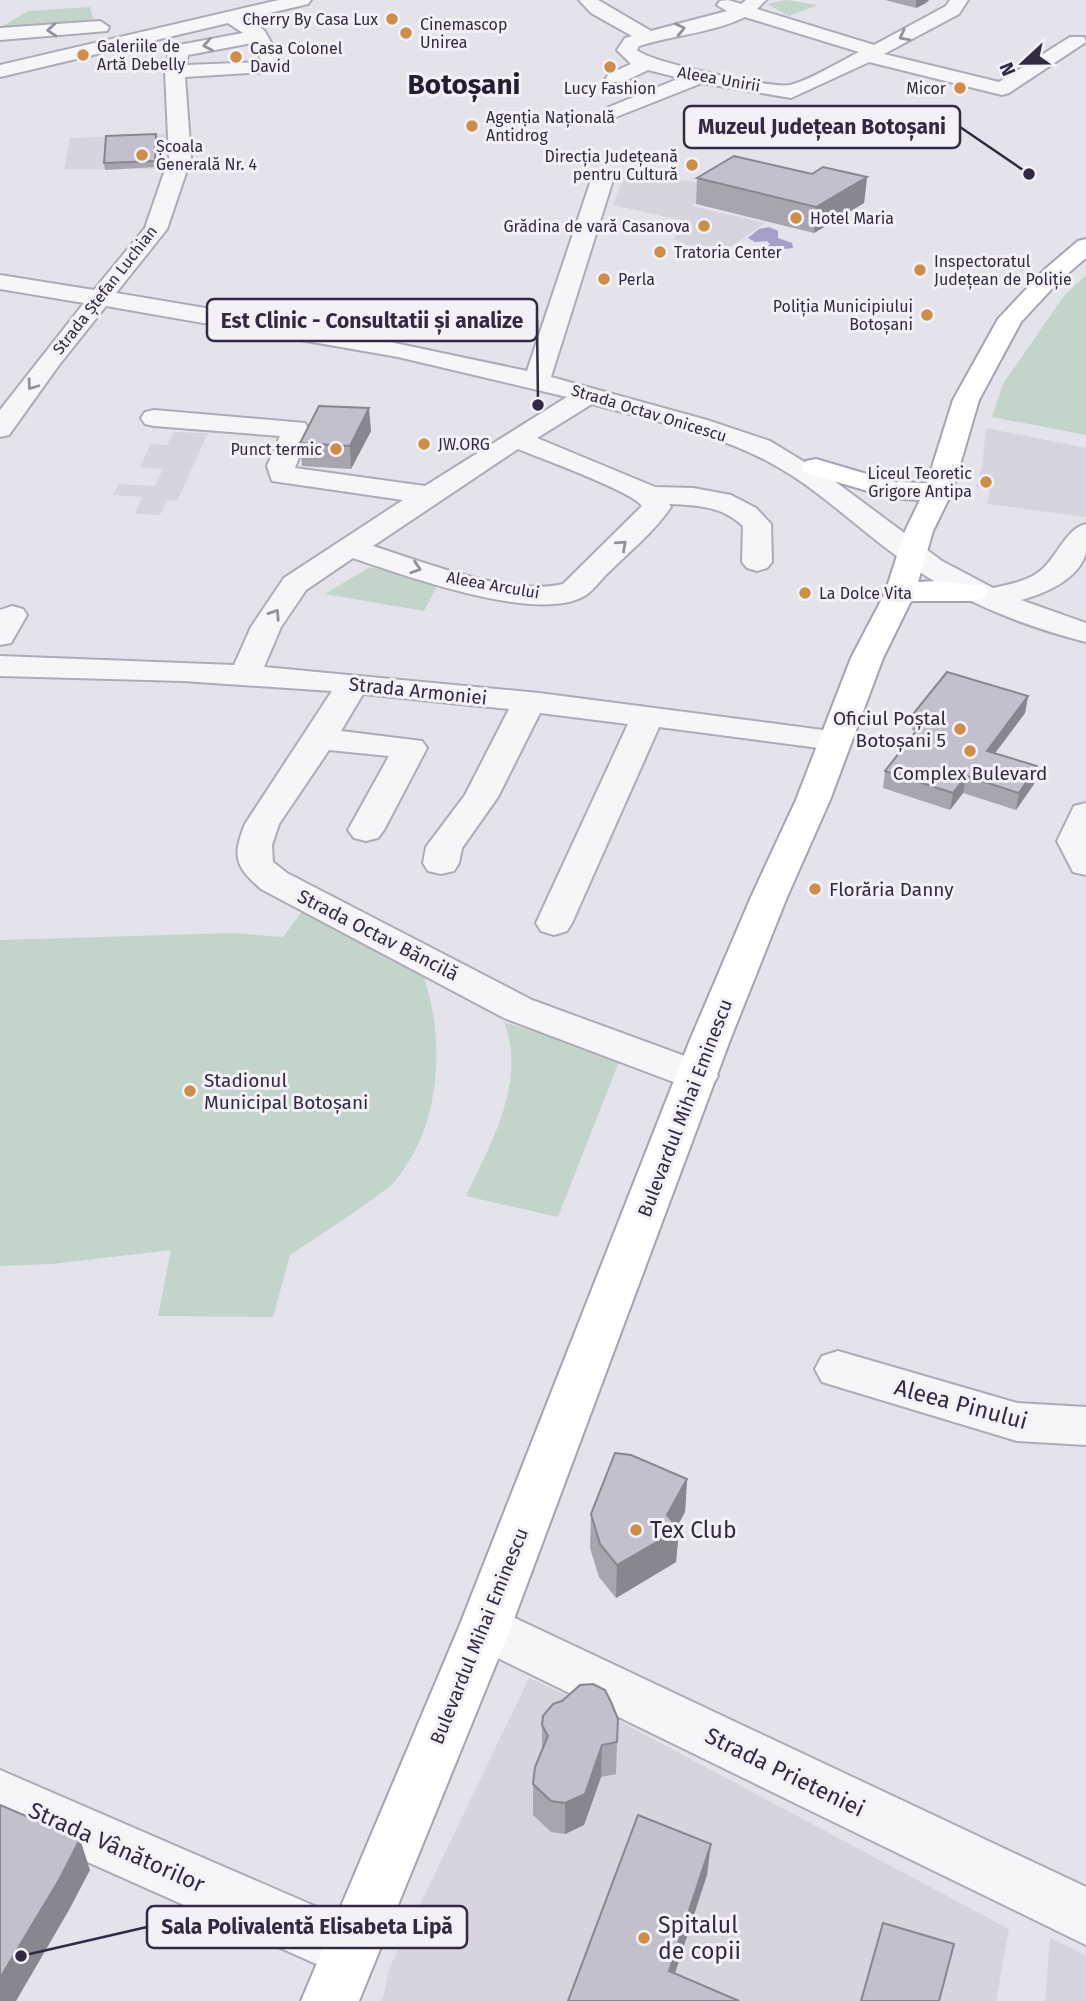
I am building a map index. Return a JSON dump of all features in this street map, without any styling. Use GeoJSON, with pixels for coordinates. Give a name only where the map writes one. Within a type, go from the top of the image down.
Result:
{"type":"FeatureCollection","features":[{"type":"Feature","properties":{"kind":"main road","name":"Bulevardul Mihai Eminescu"},"geometry":{"type":"LineString","coordinates":[[330,2001],[485,1627],[769,897],[813,800],[867,658],[938,492],[965,400],[1010,318],[1052,275],[1086,246]]}},
{"type":"Feature","properties":{"kind":"main road"},"geometry":{"type":"LineString","coordinates":[[816,467],[892,490],[938,492]]}},
{"type":"Feature","properties":{"kind":"main road"},"geometry":{"type":"LineString","coordinates":[[910,559],[936,590],[988,594]]}},
{"type":"Feature","properties":{"kind":"street"},"geometry":{"type":"LineString","coordinates":[[2,34],[185,23],[302,0]]}},
{"type":"Feature","properties":{"kind":"street"},"geometry":{"type":"LineString","coordinates":[[589,0],[597,9],[647,36]]}},
{"type":"Feature","properties":{"kind":"street"},"geometry":{"type":"LineString","coordinates":[[710,0],[750,5],[871,54],[1002,89],[1077,41]]}},
{"type":"Feature","properties":{"kind":"street"},"geometry":{"type":"LineString","coordinates":[[871,54],[953,10],[959,0]]}},
{"type":"Feature","properties":{"kind":"street"},"geometry":{"type":"LineString","coordinates":[[646,64],[632,57],[627,50],[632,42],[712,21],[750,5]]}},
{"type":"Feature","properties":{"kind":"street"},"geometry":{"type":"LineString","coordinates":[[224,17],[258,36],[275,67],[175,71],[179,51],[258,36]]}},
{"type":"Feature","properties":{"kind":"street"},"geometry":{"type":"LineString","coordinates":[[0,71],[185,23]]}},
{"type":"Feature","properties":{"kind":"street"},"geometry":{"type":"LineString","coordinates":[[0,71],[18,60],[23,50],[2,34]]}},
{"type":"Feature","properties":{"kind":"street","name":"Aleea Unirii"},"geometry":{"type":"LineString","coordinates":[[646,64],[700,77],[791,92],[871,54]]}},
{"type":"Feature","properties":{"kind":"street"},"geometry":{"type":"LineString","coordinates":[[616,78],[646,64]]}},
{"type":"Feature","properties":{"kind":"street","name":"Strada Ștefan Luchian"},"geometry":{"type":"LineString","coordinates":[[0,429],[50,360],[156,229],[180,158],[175,71]]}},
{"type":"Feature","properties":{"kind":"street"},"geometry":{"type":"LineString","coordinates":[[616,111],[700,77]]}},
{"type":"Feature","properties":{"kind":"street"},"geometry":{"type":"LineString","coordinates":[[537,381],[602,180]]}},
{"type":"Feature","properties":{"kind":"street","name":"Strada Octav Onicescu"},"geometry":{"type":"LineString","coordinates":[[0,282],[370,345],[590,394],[762,448],[829,489],[910,559]]}},
{"type":"Feature","properties":{"kind":"street"},"geometry":{"type":"LineString","coordinates":[[244,675],[267,627],[295,584],[590,394]]}},
{"type":"Feature","properties":{"kind":"street"},"geometry":{"type":"LineString","coordinates":[[154,418],[296,429],[281,466],[282,475],[431,495]]}},
{"type":"Feature","properties":{"kind":"street"},"geometry":{"type":"LineString","coordinates":[[517,439],[650,495],[701,497],[744,509],[757,524],[757,562]]}},
{"type":"Feature","properties":{"kind":"street"},"geometry":{"type":"LineString","coordinates":[[762,448],[816,467],[910,559],[961,561],[988,594],[1086,633]]}},
{"type":"Feature","properties":{"kind":"street","name":"Aleea Arcului"},"geometry":{"type":"LineString","coordinates":[[351,548],[450,579],[523,594],[554,594],[575,589],[643,526],[657,507],[650,495]]}},
{"type":"Feature","properties":{"kind":"street"},"geometry":{"type":"LineString","coordinates":[[988,594],[1023,591],[1055,577],[1086,533]]}},
{"type":"Feature","properties":{"kind":"street","name":"Strada Armoniei"},"geometry":{"type":"LineString","coordinates":[[0,666],[244,675],[353,684],[648,716],[834,740]]}},
{"type":"Feature","properties":{"kind":"street","name":"Strada Octav Băncilă"},"geometry":{"type":"LineString","coordinates":[[353,684],[320,739],[262,824],[254,845],[256,866],[274,881],[518,1009],[698,1076]]}},
{"type":"Feature","properties":{"kind":"street"},"geometry":{"type":"LineString","coordinates":[[441,863],[444,847],[481,797],[529,703]]}},
{"type":"Feature","properties":{"kind":"street"},"geometry":{"type":"LineString","coordinates":[[554,923],[648,716]]}},
{"type":"Feature","properties":{"kind":"street"},"geometry":{"type":"LineString","coordinates":[[320,739],[410,748],[366,831]]}},
{"type":"Feature","properties":{"kind":"street"},"geometry":{"type":"LineString","coordinates":[[1086,813],[1075,841],[1086,864]]}},
{"type":"Feature","properties":{"kind":"street","name":"Aleea Pinului"},"geometry":{"type":"LineString","coordinates":[[838,1369],[1017,1422],[1086,1426]]}},
{"type":"Feature","properties":{"kind":"street","name":"Strada Prieteniei"},"geometry":{"type":"LineString","coordinates":[[485,1627],[1086,1917]]}},
{"type":"Feature","properties":{"kind":"street","name":"Strada Vânătorilor"},"geometry":{"type":"LineString","coordinates":[[0,1796],[350,1950]]}},
{"type":"Feature","properties":{"kind":"shaded area","name":"Școala Generală Nr. 4"},"geometry":{"type":"Polygon","coordinates":[[[166,134],[162,169],[64,169],[70,138],[166,134]]]}},
{"type":"Feature","properties":{"kind":"shaded area"},"geometry":{"type":"Polygon","coordinates":[[[626,171],[718,186],[692,206],[765,223],[723,252],[687,245],[674,239],[685,221],[613,205],[626,171]]]}},
{"type":"Feature","properties":{"kind":"shaded area"},"geometry":{"type":"Polygon","coordinates":[[[769,227],[778,231],[778,238],[792,243],[793,248],[778,250],[768,246],[770,244],[767,241],[755,242],[748,238],[759,229],[769,227]]]}},
{"type":"Feature","properties":{"kind":"shaded area"},"geometry":{"type":"Polygon","coordinates":[[[986,428],[1086,448],[1086,517],[987,504],[990,491],[976,487],[982,467],[986,428]]]}},
{"type":"Feature","properties":{"kind":"shaded area"},"geometry":{"type":"Polygon","coordinates":[[[174,432],[208,433],[177,501],[167,500],[160,515],[135,514],[142,497],[113,495],[119,484],[155,486],[163,469],[140,467],[151,444],[167,445],[174,432]]]}},
{"type":"Feature","properties":{"kind":"shaded area"},"geometry":{"type":"Polygon","coordinates":[[[529,1678],[593,1707],[1009,1929],[996,2001],[382,2001],[390,1967],[529,1678]]]}},
{"type":"Feature","properties":{"kind":"shaded area"},"geometry":{"type":"Polygon","coordinates":[[[1050,1938],[1086,1955],[1086,2001],[1045,2001],[1050,1938]]]}},
{"type":"Feature","properties":{"kind":"green space"},"geometry":{"type":"Polygon","coordinates":[[[786,0],[818,5],[789,16],[767,4],[786,0]]]}},
{"type":"Feature","properties":{"kind":"green space"},"geometry":{"type":"Polygon","coordinates":[[[90,7],[94,22],[3,26],[28,11],[90,7]]]}},
{"type":"Feature","properties":{"kind":"green space"},"geometry":{"type":"Polygon","coordinates":[[[1086,275],[1086,435],[992,417],[1003,384],[1064,296],[1086,275]]]}},
{"type":"Feature","properties":{"kind":"green space"},"geometry":{"type":"Polygon","coordinates":[[[370,567],[439,582],[424,611],[325,594],[370,567]]]}},
{"type":"Feature","properties":{"kind":"green space","name":"Stadionul Municipal Botoșani"},"geometry":{"type":"Polygon","coordinates":[[[314,895],[419,963],[428,990],[434,1018],[436,1076],[423,1132],[411,1158],[395,1181],[290,1255],[273,1317],[158,1316],[171,1250],[52,1264],[0,1266],[0,940],[234,933],[283,937],[314,895]]]}},
{"type":"Feature","properties":{"kind":"green space"},"geometry":{"type":"Polygon","coordinates":[[[504,1022],[620,1059],[558,1217],[466,1196],[495,1133],[509,1089],[510,1045],[504,1022]]]}},
{"type":"Feature","properties":{"kind":"building","name":"Școala Generală Nr. 4"},"geometry":{"type":"Polygon","coordinates":[[[156,134],[155,161],[104,163],[106,136],[156,134]]]}},
{"type":"Feature","properties":{"kind":"building"},"geometry":{"type":"Polygon","coordinates":[[[734,156],[812,174],[823,167],[867,177],[816,207],[697,178],[734,156]]]}},
{"type":"Feature","properties":{"kind":"building"},"geometry":{"type":"Polygon","coordinates":[[[319,406],[369,408],[350,446],[300,443],[319,406]]]}},
{"type":"Feature","properties":{"kind":"building"},"geometry":{"type":"Polygon","coordinates":[[[947,672],[1028,696],[987,751],[1037,766],[1019,793],[966,776],[953,793],[885,771],[927,717],[914,713],[947,672]]]}},
{"type":"Feature","properties":{"kind":"building"},"geometry":{"type":"Polygon","coordinates":[[[615,1453],[631,1455],[687,1479],[667,1515],[679,1529],[617,1565],[600,1544],[591,1514],[615,1453]]]}},
{"type":"Feature","properties":{"kind":"building"},"geometry":{"type":"Polygon","coordinates":[[[593,1684],[605,1690],[611,1702],[618,1719],[617,1742],[602,1745],[585,1794],[565,1803],[551,1801],[533,1784],[535,1767],[548,1736],[542,1725],[543,1716],[553,1704],[562,1701],[580,1685],[593,1684]]]}},
{"type":"Feature","properties":{"kind":"building"},"geometry":{"type":"Polygon","coordinates":[[[0,1805],[80,1839],[59,1880],[0,1978],[0,1805]]]}},
{"type":"Feature","properties":{"kind":"building","name":"Spitalul de copii"},"geometry":{"type":"Polygon","coordinates":[[[638,1815],[711,1844],[669,1971],[739,2001],[568,2001],[638,1815]]]}},
{"type":"Feature","properties":{"kind":"building"},"geometry":{"type":"Polygon","coordinates":[[[883,1923],[954,1944],[939,2001],[861,2001],[883,1923]]]}},
{"type":"Feature","properties":{"kind":"place","name":"Cherry By Casa Lux"},"geometry":{"type":"Point","coordinates":[392,19]}},
{"type":"Feature","properties":{"kind":"place","name":"Cinemascop Unirea"},"geometry":{"type":"Point","coordinates":[406,33]}},
{"type":"Feature","properties":{"kind":"place","name":"Galeriile de Artă Debelly"},"geometry":{"type":"Point","coordinates":[83,55]}},
{"type":"Feature","properties":{"kind":"place","name":"Casa Colonel David"},"geometry":{"type":"Point","coordinates":[236,57]}},
{"type":"Feature","properties":{"kind":"place","name":"Lucy Fashion"},"geometry":{"type":"Point","coordinates":[610,67]}},
{"type":"Feature","properties":{"kind":"place","name":"Micor"},"geometry":{"type":"Point","coordinates":[960,88]}},
{"type":"Feature","properties":{"kind":"place","name":"Agenția Națională Antidrog"},"geometry":{"type":"Point","coordinates":[472,126]}},
{"type":"Feature","properties":{"kind":"place","name":"Școala Generală Nr. 4"},"geometry":{"type":"Point","coordinates":[142,155]}},
{"type":"Feature","properties":{"kind":"place","name":"Direcția Județeană pentru Cultură"},"geometry":{"type":"Point","coordinates":[692,165]}},
{"type":"Feature","properties":{"kind":"place","name":"Muzeul Județean Botoșani"},"geometry":{"type":"Point","coordinates":[1029,174]}},
{"type":"Feature","properties":{"kind":"place","name":"Hotel Maria"},"geometry":{"type":"Point","coordinates":[796,218]}},
{"type":"Feature","properties":{"kind":"place","name":"Grădina de vară Casanova"},"geometry":{"type":"Point","coordinates":[704,226]}},
{"type":"Feature","properties":{"kind":"place","name":"Tratoria Center"},"geometry":{"type":"Point","coordinates":[660,252]}},
{"type":"Feature","properties":{"kind":"place","name":"Inspectoratul Județean de Poliție"},"geometry":{"type":"Point","coordinates":[920,270]}},
{"type":"Feature","properties":{"kind":"place","name":"Perla"},"geometry":{"type":"Point","coordinates":[604,279]}},
{"type":"Feature","properties":{"kind":"place","name":"Poliția Municipiului Botoșani"},"geometry":{"type":"Point","coordinates":[927,315]}},
{"type":"Feature","properties":{"kind":"place","name":"Est Clinic - Consultatii și analize"},"geometry":{"type":"Point","coordinates":[538,405]}},
{"type":"Feature","properties":{"kind":"place","name":"JW.ORG"},"geometry":{"type":"Point","coordinates":[424,444]}},
{"type":"Feature","properties":{"kind":"place","name":"Punct termic"},"geometry":{"type":"Point","coordinates":[336,449]}},
{"type":"Feature","properties":{"kind":"place","name":"Liceul Teoretic Grigore Antipa"},"geometry":{"type":"Point","coordinates":[986,482]}},
{"type":"Feature","properties":{"kind":"place","name":"La Dolce Vita"},"geometry":{"type":"Point","coordinates":[805,593]}},
{"type":"Feature","properties":{"kind":"place","name":"Oficiul Poștal Botoșani 5"},"geometry":{"type":"Point","coordinates":[960,729]}},
{"type":"Feature","properties":{"kind":"place","name":"Complex Bulevard"},"geometry":{"type":"Point","coordinates":[970,751]}},
{"type":"Feature","properties":{"kind":"place","name":"Florăria Danny"},"geometry":{"type":"Point","coordinates":[815,889]}},
{"type":"Feature","properties":{"kind":"place","name":"Stadionul Municipal Botoșani"},"geometry":{"type":"Point","coordinates":[190,1091]}},
{"type":"Feature","properties":{"kind":"place","name":"Tex Club"},"geometry":{"type":"Point","coordinates":[636,1530]}},
{"type":"Feature","properties":{"kind":"place","name":"Spitalul de copii"},"geometry":{"type":"Point","coordinates":[644,1938]}},
{"type":"Feature","properties":{"kind":"place","name":"Sala Polivalentă Elisabeta Lipă"},"geometry":{"type":"Point","coordinates":[21,1956]}},
{"type":"Feature","properties":{"kind":"district","name":"Botoșani"},"geometry":{"type":"Point","coordinates":[464,84]}}]}
